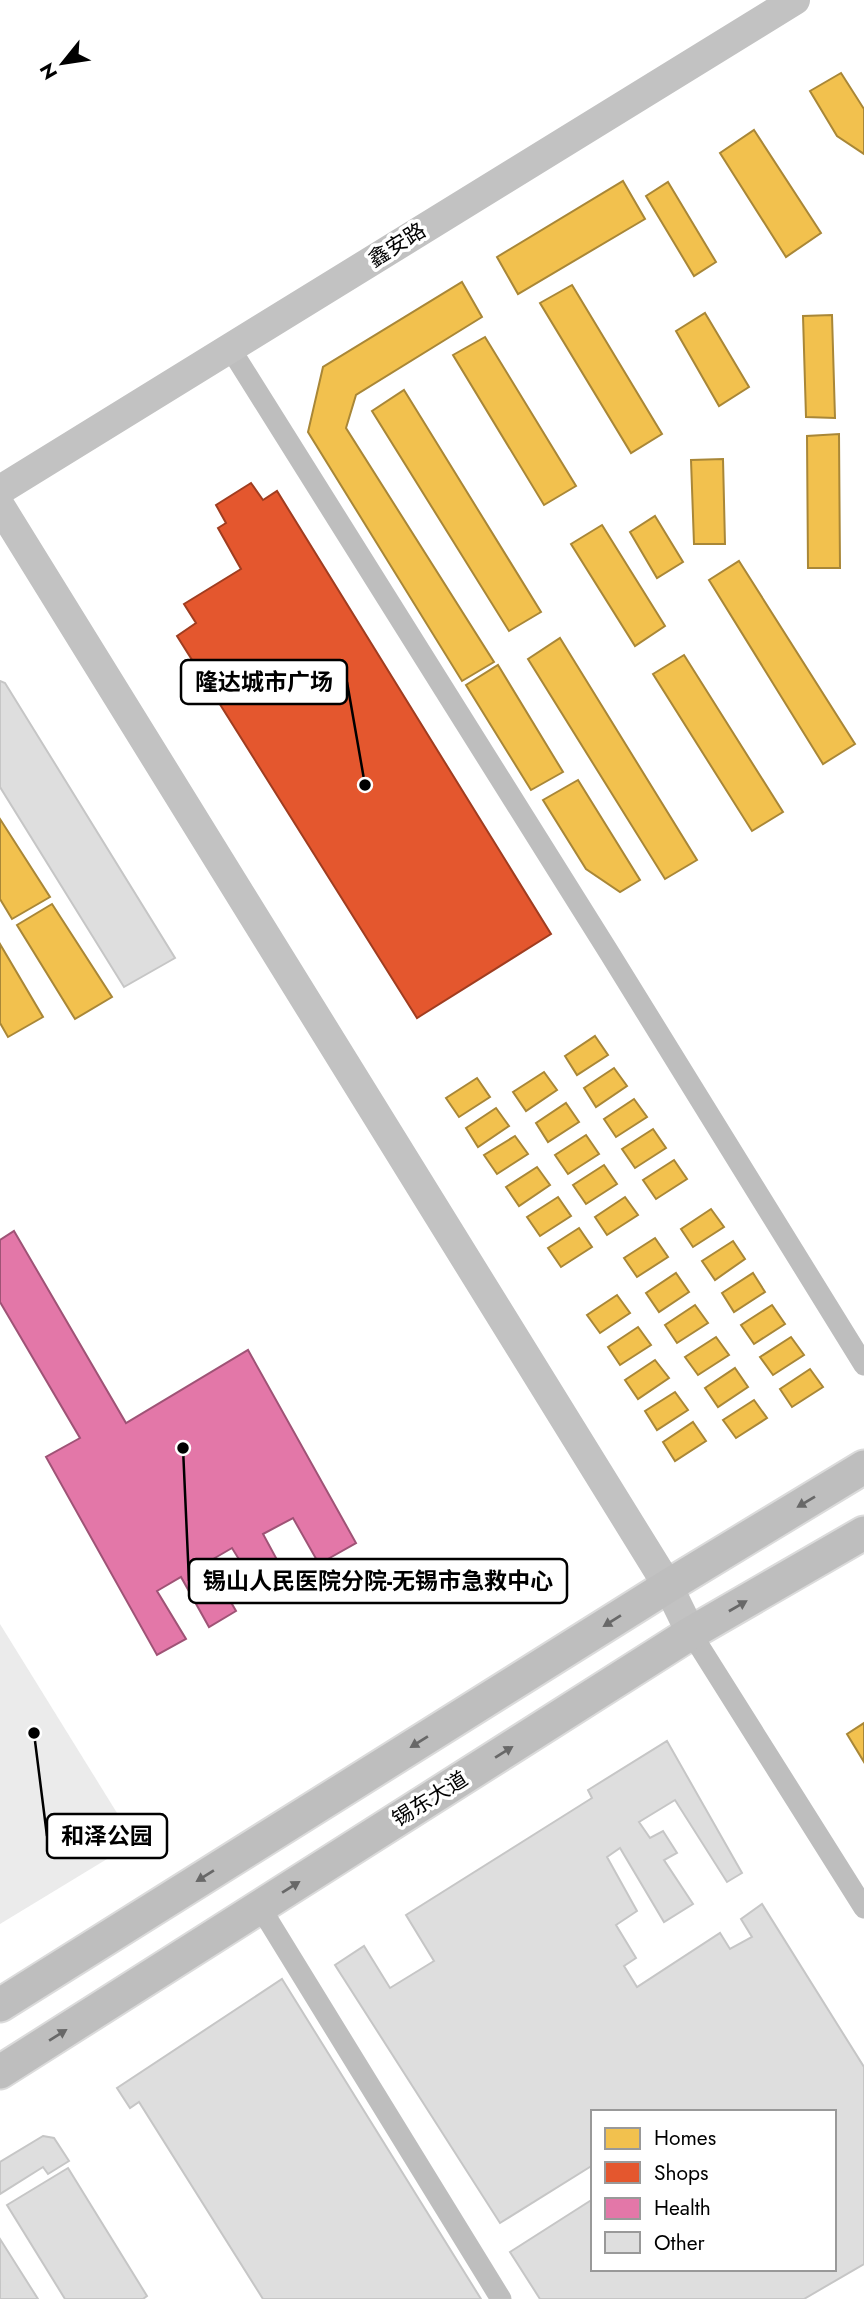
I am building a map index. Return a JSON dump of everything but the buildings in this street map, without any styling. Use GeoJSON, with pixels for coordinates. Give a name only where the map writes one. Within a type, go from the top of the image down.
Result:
{"type":"FeatureCollection","features":[{"type":"Feature","properties":{"kind":"main road"},"geometry":{"type":"LineString","coordinates":[[0,2005],[668,1586],[864,1467]]}},
{"type":"Feature","properties":{"kind":"main road","name":"锡东大道"},"geometry":{"type":"LineString","coordinates":[[0,2072],[691,1633],[864,1533]]}},
{"type":"Feature","properties":{"kind":"street","name":"鑫安路"},"geometry":{"type":"LineString","coordinates":[[0,490],[795,0]]}},
{"type":"Feature","properties":{"kind":"street"},"geometry":{"type":"LineString","coordinates":[[230,348],[864,1365]]}},
{"type":"Feature","properties":{"kind":"street"},"geometry":{"type":"LineString","coordinates":[[0,506],[668,1586],[691,1633],[864,1908]]}},
{"type":"Feature","properties":{"kind":"street"},"geometry":{"type":"LineString","coordinates":[[260,1907],[501,2299]]}},
{"type":"Feature","properties":{"kind":"shaded area"},"geometry":{"type":"Polygon","coordinates":[[[0,1624],[135,1842],[0,1924],[0,1624]]]}},
{"type":"Feature","properties":{"kind":"place","name":"隆达城市广场"},"geometry":{"type":"Point","coordinates":[365,785]}},
{"type":"Feature","properties":{"kind":"place","name":"锡山人民医院分院-无锡市急救中心"},"geometry":{"type":"Point","coordinates":[183,1448]}},
{"type":"Feature","properties":{"kind":"place","name":"和泽公园"},"geometry":{"type":"Point","coordinates":[34,1733]}}]}
